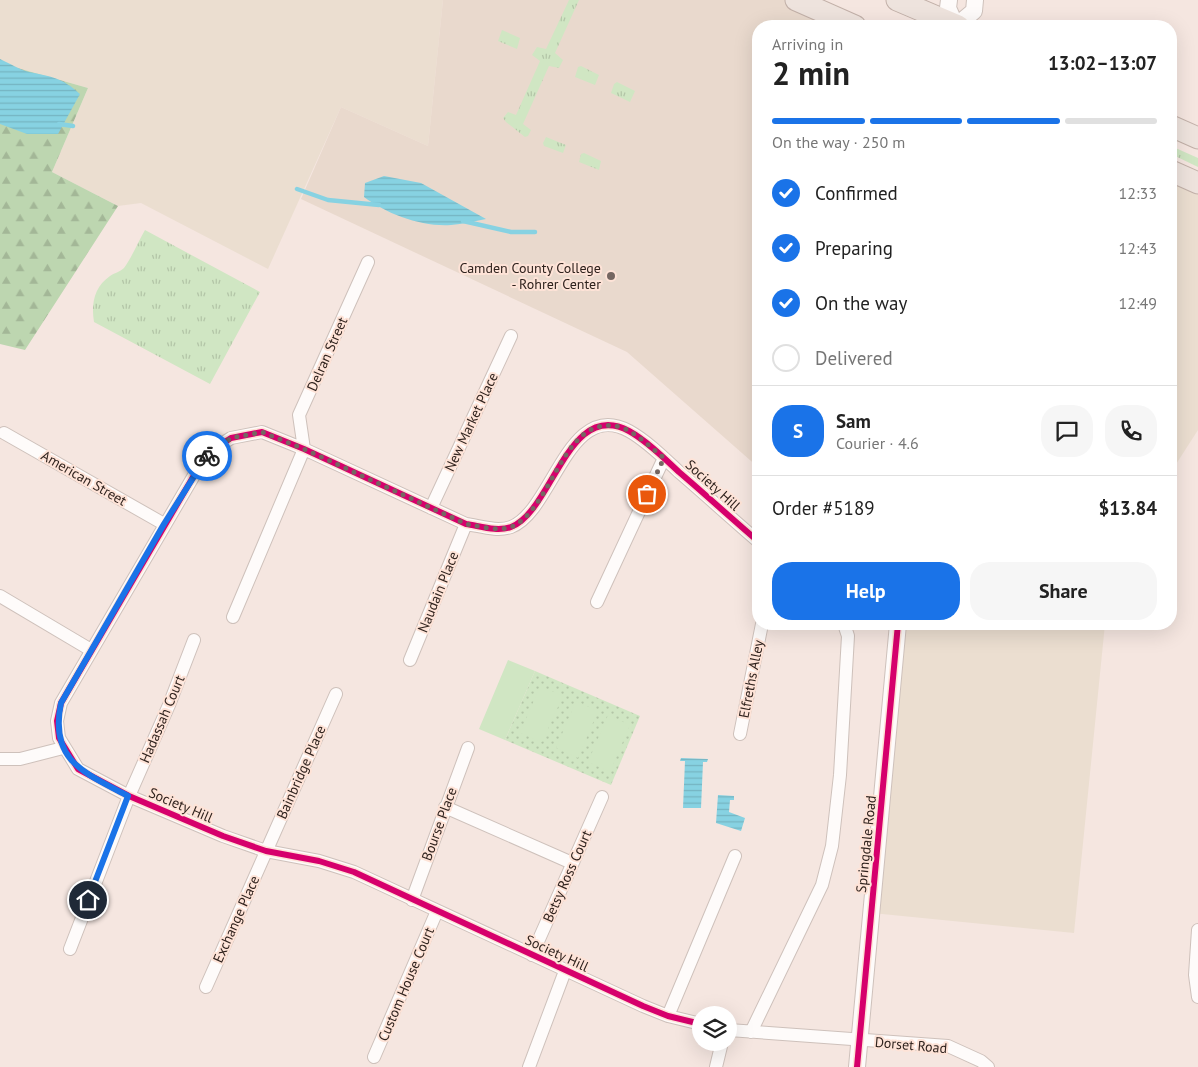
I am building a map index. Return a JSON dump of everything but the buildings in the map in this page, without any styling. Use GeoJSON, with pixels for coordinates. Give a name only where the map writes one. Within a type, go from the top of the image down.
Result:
{"type":"FeatureCollection","features":[{"type":"Feature","properties":{"kind":"highway"},"geometry":{"type":"LineString","coordinates":[[796,0],[841,20]]}},
{"type":"Feature","properties":{"kind":"highway"},"geometry":{"type":"LineString","coordinates":[[897,0],[943,20]]}},
{"type":"Feature","properties":{"kind":"highway"},"geometry":{"type":"LineString","coordinates":[[1177,129],[1198,138]]}},
{"type":"Feature","properties":{"kind":"highway"},"geometry":{"type":"LineString","coordinates":[[1177,174],[1198,183]]}},
{"type":"Feature","properties":{"kind":"main road"},"geometry":{"type":"LineString","coordinates":[[949,0],[948,8],[954,20]]}},
{"type":"Feature","properties":{"kind":"main road"},"geometry":{"type":"LineString","coordinates":[[963,20],[974,10],[975,0]]}},
{"type":"Feature","properties":{"kind":"main road","name":"Springdale Road"},"geometry":{"type":"LineString","coordinates":[[857,1067],[897,630]]}},
{"type":"Feature","properties":{"kind":"street","name":"Delran Street"},"geometry":{"type":"LineString","coordinates":[[304,449],[299,415],[368,262]]}},
{"type":"Feature","properties":{"kind":"street","name":"New Market Place"},"geometry":{"type":"LineString","coordinates":[[431,508],[511,336]]}},
{"type":"Feature","properties":{"kind":"street","name":"Society Hill"},"geometry":{"type":"LineString","coordinates":[[692,1022],[668,1016],[566,971],[354,872],[319,861],[266,851],[223,836],[128,796],[78,769],[63,748],[59,738],[57,721],[61,703],[203,460],[214,449],[231,438],[262,432],[304,449],[466,524],[492,529],[514,525],[529,514],[577,440],[600,427],[620,427],[630,432],[664,458],[752,536]]}},
{"type":"Feature","properties":{"kind":"street","name":"American Street"},"geometry":{"type":"LineString","coordinates":[[4,433],[164,524]]}},
{"type":"Feature","properties":{"kind":"street"},"geometry":{"type":"LineString","coordinates":[[233,617],[304,449]]}},
{"type":"Feature","properties":{"kind":"street"},"geometry":{"type":"LineString","coordinates":[[597,602],[664,458]]}},
{"type":"Feature","properties":{"kind":"street","name":"Naudain Place"},"geometry":{"type":"LineString","coordinates":[[410,660],[466,524]]}},
{"type":"Feature","properties":{"kind":"street"},"geometry":{"type":"LineString","coordinates":[[0,596],[91,650]]}},
{"type":"Feature","properties":{"kind":"street","name":"Elfreths Alley"},"geometry":{"type":"LineString","coordinates":[[740,734],[761,630]]}},
{"type":"Feature","properties":{"kind":"street"},"geometry":{"type":"LineString","coordinates":[[751,1032],[822,884],[832,846],[840,775],[848,636],[846,630]]}},
{"type":"Feature","properties":{"kind":"street","name":"Hadassah Court"},"geometry":{"type":"LineString","coordinates":[[70,949],[128,796],[169,705],[194,640]]}},
{"type":"Feature","properties":{"kind":"street","name":"Bainbridge Place"},"geometry":{"type":"LineString","coordinates":[[266,851],[336,694]]}},
{"type":"Feature","properties":{"kind":"street"},"geometry":{"type":"LineString","coordinates":[[0,759],[20,759],[63,748]]}},
{"type":"Feature","properties":{"kind":"street","name":"Bourse Place"},"geometry":{"type":"LineString","coordinates":[[412,900],[468,748]]}},
{"type":"Feature","properties":{"kind":"street","name":"Betsy Ross Court"},"geometry":{"type":"LineString","coordinates":[[532,955],[602,796]]}},
{"type":"Feature","properties":{"kind":"street"},"geometry":{"type":"LineString","coordinates":[[445,807],[572,862]]}},
{"type":"Feature","properties":{"kind":"street","name":"Exchange Place"},"geometry":{"type":"LineString","coordinates":[[206,987],[266,851]]}},
{"type":"Feature","properties":{"kind":"street"},"geometry":{"type":"LineString","coordinates":[[668,1016],[735,856]]}},
{"type":"Feature","properties":{"kind":"street","name":"Custom House Court"},"geometry":{"type":"LineString","coordinates":[[374,1057],[437,911]]}},
{"type":"Feature","properties":{"kind":"street"},"geometry":{"type":"LineString","coordinates":[[1198,930],[1195,975],[1198,997]]}},
{"type":"Feature","properties":{"kind":"street"},"geometry":{"type":"LineString","coordinates":[[529,1067],[566,971]]}},
{"type":"Feature","properties":{"kind":"street"},"geometry":{"type":"LineString","coordinates":[[737,1031],[860,1041]]}},
{"type":"Feature","properties":{"kind":"street","name":"Dorset Road"},"geometry":{"type":"LineString","coordinates":[[860,1041],[948,1046],[981,1061],[988,1067]]}},
{"type":"Feature","properties":{"kind":"street"},"geometry":{"type":"LineString","coordinates":[[716,1067],[720,1051]]}},
{"type":"Feature","properties":{"kind":"shaded area"},"geometry":{"type":"Polygon","coordinates":[[[0,0],[443,0],[428,146],[341,107],[268,269],[141,203],[118,206],[52,172],[88,88],[0,63],[0,0]]]}},
{"type":"Feature","properties":{"kind":"shaded area","name":"Camden County College - Rohrer Center"},"geometry":{"type":"Polygon","coordinates":[[[443,0],[796,0],[841,20],[752,20],[752,462],[627,352],[301,199],[341,107],[428,146],[443,0]]]}},
{"type":"Feature","properties":{"kind":"shaded area"},"geometry":{"type":"Polygon","coordinates":[[[1177,174],[1198,183],[1198,430],[1177,463],[1177,174]]]}},
{"type":"Feature","properties":{"kind":"shaded area"},"geometry":{"type":"Polygon","coordinates":[[[897,630],[1104,630],[1074,933],[872,913],[897,630]]]}},
{"type":"Feature","properties":{"kind":"green space"},"geometry":{"type":"Polygon","coordinates":[[[569,0],[579,0],[555,53],[563,60],[559,68],[549,66],[523,124],[531,130],[528,136],[525,137],[503,118],[508,112],[516,115],[540,61],[532,55],[537,47],[546,49],[569,0]]]}},
{"type":"Feature","properties":{"kind":"green space"},"geometry":{"type":"Polygon","coordinates":[[[502,30],[520,38],[517,49],[498,41],[502,30]]]}},
{"type":"Feature","properties":{"kind":"green space"},"geometry":{"type":"Polygon","coordinates":[[[0,63],[88,88],[52,172],[118,206],[25,350],[0,344],[0,63]]]}},
{"type":"Feature","properties":{"kind":"green space"},"geometry":{"type":"Polygon","coordinates":[[[581,66],[599,75],[595,85],[575,77],[578,67],[581,66]]]}},
{"type":"Feature","properties":{"kind":"green space"},"geometry":{"type":"Polygon","coordinates":[[[617,82],[635,91],[630,102],[611,93],[614,84],[617,82]]]}},
{"type":"Feature","properties":{"kind":"green space"},"geometry":{"type":"Polygon","coordinates":[[[546,137],[566,145],[563,153],[544,146],[543,143],[546,137]]]}},
{"type":"Feature","properties":{"kind":"green space"},"geometry":{"type":"Polygon","coordinates":[[[1177,149],[1198,158],[1198,167],[1177,157],[1177,149]]]}},
{"type":"Feature","properties":{"kind":"green space"},"geometry":{"type":"Polygon","coordinates":[[[584,153],[601,161],[599,170],[579,162],[581,154],[584,153]]]}},
{"type":"Feature","properties":{"kind":"green space"},"geometry":{"type":"Polygon","coordinates":[[[145,230],[260,292],[210,384],[94,322],[94,302],[100,285],[124,268],[145,230]]]}},
{"type":"Feature","properties":{"kind":"green space"},"geometry":{"type":"Polygon","coordinates":[[[508,660],[535,671],[505,740],[479,729],[508,660]]]}},
{"type":"Feature","properties":{"kind":"green space"},"geometry":{"type":"Polygon","coordinates":[[[535,671],[640,716],[611,785],[505,740],[535,671]]]}},
{"type":"Feature","properties":{"kind":"green space"},"geometry":{"type":"Polygon","coordinates":[[[540,686],[563,696],[542,742],[520,733],[540,686]]]}},
{"type":"Feature","properties":{"kind":"green space"},"geometry":{"type":"Polygon","coordinates":[[[576,701],[598,711],[578,758],[556,748],[576,701]]]}},
{"type":"Feature","properties":{"kind":"green space"},"geometry":{"type":"Polygon","coordinates":[[[608,715],[630,725],[610,772],[588,762],[608,715]]]}},
{"type":"Feature","properties":{"kind":"water"},"geometry":{"type":"Polygon","coordinates":[[[0,59],[26,71],[50,76],[62,81],[80,94],[58,134],[27,134],[0,124],[0,59]]]}},
{"type":"Feature","properties":{"kind":"water"},"geometry":{"type":"Polygon","coordinates":[[[384,176],[421,183],[486,219],[455,225],[440,225],[416,222],[394,214],[364,197],[365,183],[384,176]]]}},
{"type":"Feature","properties":{"kind":"water"},"geometry":{"type":"Polygon","coordinates":[[[681,758],[708,759],[707,762],[703,762],[701,808],[683,808],[685,761],[680,761],[681,758]]]}},
{"type":"Feature","properties":{"kind":"water"},"geometry":{"type":"Polygon","coordinates":[[[718,795],[734,796],[734,800],[730,800],[729,812],[745,818],[741,831],[716,823],[718,795]]]}},
{"type":"Feature","properties":{"kind":"waterway"},"geometry":{"type":"LineString","coordinates":[[59,124],[73,126]]}},
{"type":"Feature","properties":{"kind":"waterway"},"geometry":{"type":"LineString","coordinates":[[297,189],[328,200],[379,205]]}},
{"type":"Feature","properties":{"kind":"waterway"},"geometry":{"type":"LineString","coordinates":[[463,221],[511,232],[535,232]]}},
{"type":"Feature","properties":{"kind":"cycle path"},"geometry":{"type":"LineString","coordinates":[[692,1022],[668,1016],[643,1006],[354,872],[319,861],[266,851],[223,836],[129,796],[78,769],[59,738],[57,721],[61,703],[203,460],[214,449],[231,438],[262,432],[304,449],[466,524],[500,529],[511,527],[526,517],[539,501],[576,443],[591,430],[608,425],[629,431],[649,445],[752,536]]}},
{"type":"Feature","properties":{"kind":"cycle path"},"geometry":{"type":"LineString","coordinates":[[857,1067],[897,630]]}},
{"type":"Feature","properties":{"kind":"way so far"},"geometry":{"type":"LineString","coordinates":[[207,456],[231,438],[262,432],[304,449],[466,524],[492,529],[510,527],[529,514],[577,440],[600,427],[610,426],[620,427],[630,432],[664,458],[647,494]]}},
{"type":"Feature","properties":{"kind":"place","name":"Camden County College - Rohrer Center"},"geometry":{"type":"Point","coordinates":[611,276]}},
{"type":"Feature","properties":{"kind":"route"},"geometry":{"type":"LineString","coordinates":[[88,900],[128,796],[78,769],[63,748],[59,738],[57,721],[61,703],[164,524],[207,456]]}}]}
